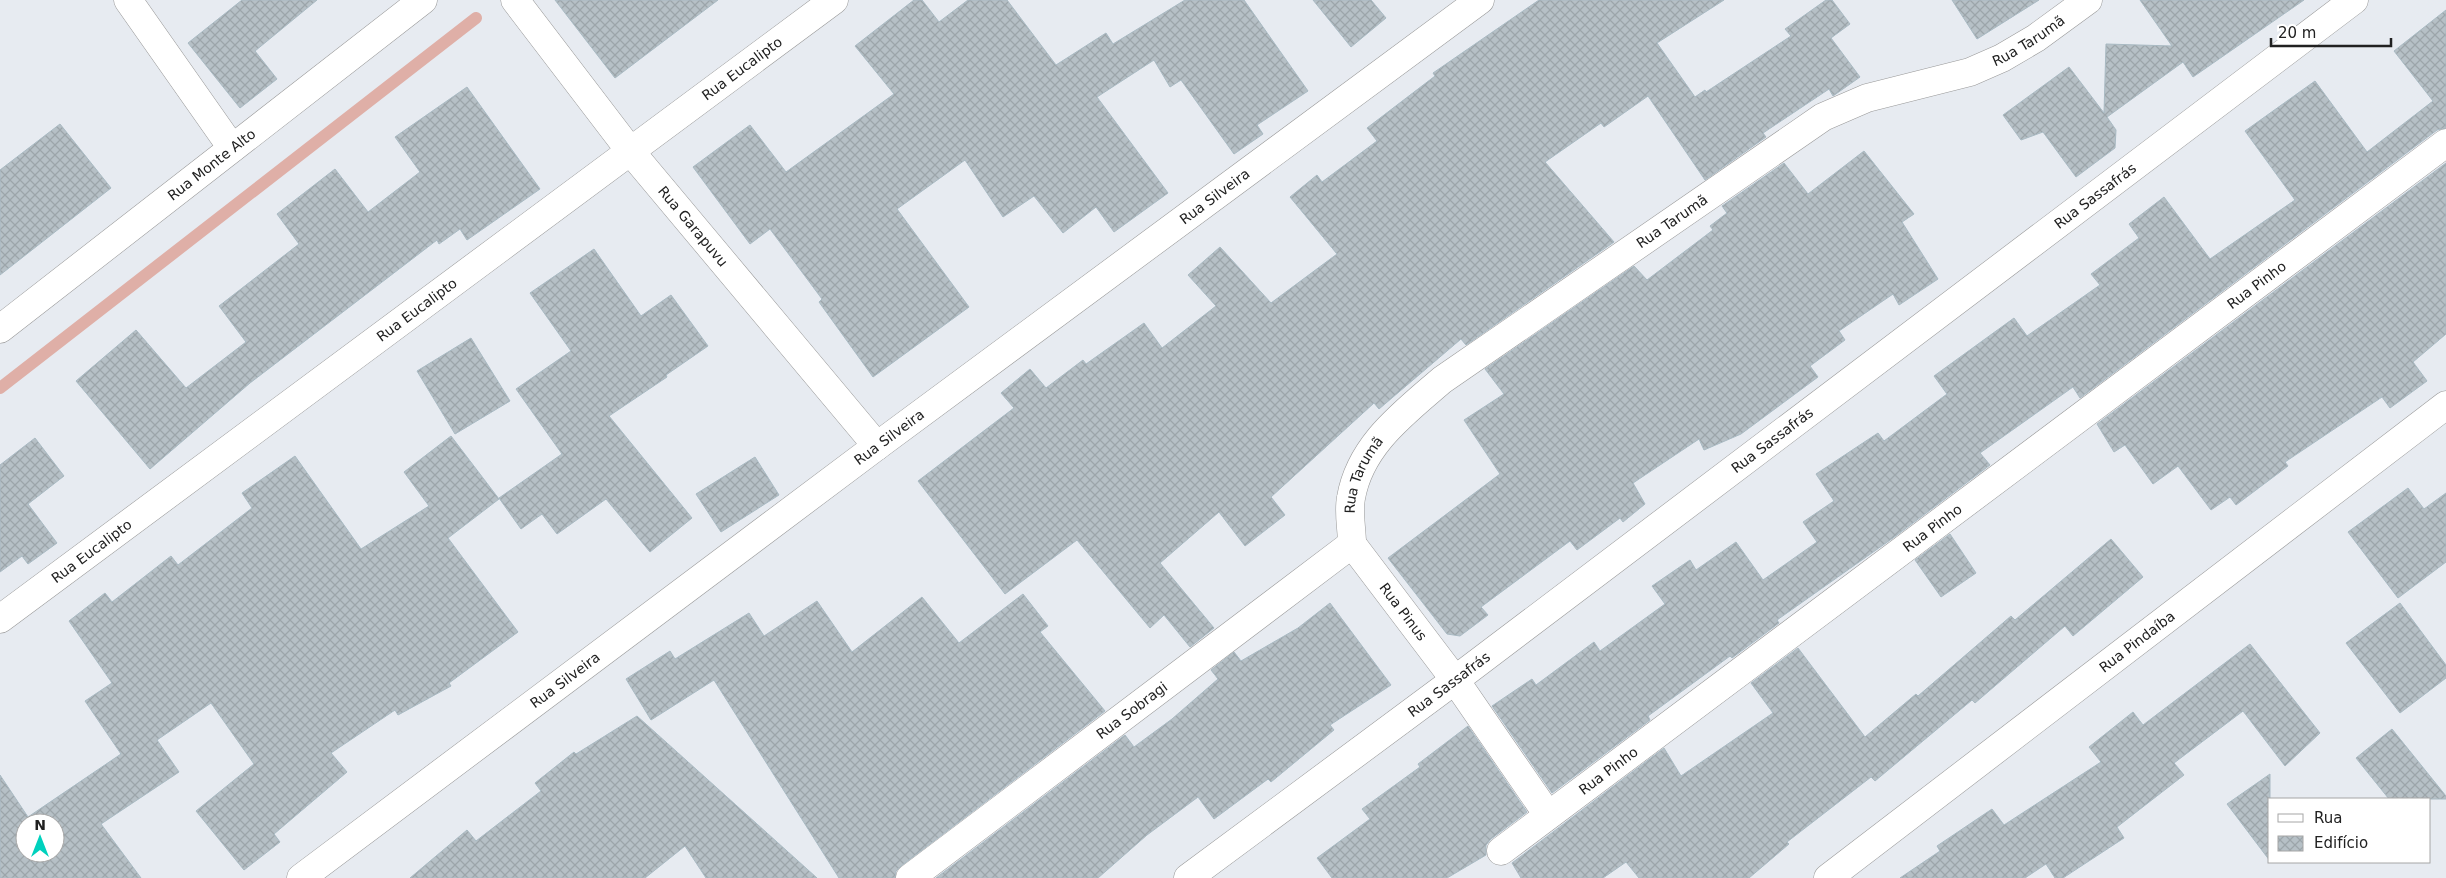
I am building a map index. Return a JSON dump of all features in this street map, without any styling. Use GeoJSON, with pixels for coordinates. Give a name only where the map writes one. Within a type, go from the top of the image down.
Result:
{"type":"FeatureCollection","features":[{"type":"Feature","properties":{"kind":"street"},"geometry":{"type":"LineString","coordinates":[[128,0],[232,148]]}},
{"type":"Feature","properties":{"kind":"street","name":"Rua Monte Alto"},"geometry":{"type":"LineString","coordinates":[[0,329],[423,0]]}},
{"type":"Feature","properties":{"kind":"street","name":"Rua Garapuvu"},"geometry":{"type":"LineString","coordinates":[[515,0],[631,152],[877,446]]}},
{"type":"Feature","properties":{"kind":"street","name":"Rua Eucalipto"},"geometry":{"type":"LineString","coordinates":[[0,620],[834,0]]}},
{"type":"Feature","properties":{"kind":"street","name":"Rua Silveira"},"geometry":{"type":"LineString","coordinates":[[301,878],[877,446],[1480,0]]}},
{"type":"Feature","properties":{"kind":"street","name":"Rua Tarumã"},"geometry":{"type":"LineString","coordinates":[[1352,544],[1350,499],[1359,470],[1374,445],[1394,421],[1442,380],[1823,117],[1867,98],[1970,72],[2002,58],[2036,38],[2088,0]]}},
{"type":"Feature","properties":{"kind":"street","name":"Rua Sassafrás"},"geometry":{"type":"LineString","coordinates":[[1188,878],[1455,680],[2354,0]]}},
{"type":"Feature","properties":{"kind":"street","name":"Rua Pinho"},"geometry":{"type":"LineString","coordinates":[[1501,851],[2446,143]]}},
{"type":"Feature","properties":{"kind":"street","name":"Rua Pindaíba"},"geometry":{"type":"LineString","coordinates":[[1828,878],[2446,405]]}},
{"type":"Feature","properties":{"kind":"street","name":"Rua Pinus"},"geometry":{"type":"LineString","coordinates":[[1352,544],[1455,680]]}},
{"type":"Feature","properties":{"kind":"street","name":"Rua Sobragi"},"geometry":{"type":"LineString","coordinates":[[910,878],[1352,544]]}},
{"type":"Feature","properties":{"kind":"street"},"geometry":{"type":"LineString","coordinates":[[1455,680],[1548,815]]}},
{"type":"Feature","properties":{"kind":"building"},"geometry":{"type":"Polygon","coordinates":[[[242,0],[317,0],[255,51],[277,79],[240,108],[188,43],[242,0]]]}},
{"type":"Feature","properties":{"kind":"building"},"geometry":{"type":"Polygon","coordinates":[[[555,0],[718,0],[615,78],[555,0]]]}},
{"type":"Feature","properties":{"kind":"building"},"geometry":{"type":"Polygon","coordinates":[[[914,0],[922,0],[939,22],[968,0],[1007,0],[1056,65],[1106,33],[1113,44],[1185,0],[1244,0],[1308,91],[1257,125],[1263,134],[1234,154],[1181,80],[1170,87],[1154,60],[1097,97],[1168,193],[1114,232],[1096,207],[1063,233],[1034,196],[1003,217],[965,160],[897,209],[969,307],[873,377],[819,302],[822,299],[770,229],[750,244],[693,167],[750,125],[786,172],[894,94],[855,46],[914,0]]]}},
{"type":"Feature","properties":{"kind":"building"},"geometry":{"type":"Polygon","coordinates":[[[1313,0],[1371,0],[1386,18],[1351,47],[1313,0]]]}},
{"type":"Feature","properties":{"kind":"building"},"geometry":{"type":"Polygon","coordinates":[[[1539,0],[1724,0],[1657,43],[1695,97],[1705,90],[1706,92],[1791,36],[1785,29],[1826,0],[1832,0],[1850,24],[1831,38],[1860,77],[1833,96],[1829,89],[1763,133],[1766,137],[1705,180],[1648,96],[1604,127],[1601,123],[1545,162],[1614,242],[1466,345],[1461,339],[1379,409],[1374,403],[1271,497],[1285,515],[1245,546],[1219,512],[1160,563],[1214,628],[1190,647],[1164,615],[1150,628],[1077,540],[1005,594],[918,481],[1014,408],[1001,393],[1030,369],[1046,388],[1083,360],[1086,364],[1144,323],[1162,348],[1216,306],[1188,275],[1220,247],[1271,303],[1337,254],[1290,197],[1317,175],[1322,182],[1377,141],[1367,128],[1435,76],[1433,73],[1539,0]]]}},
{"type":"Feature","properties":{"kind":"building"},"geometry":{"type":"Polygon","coordinates":[[[1952,0],[2039,0],[1977,39],[1952,0]]]}},
{"type":"Feature","properties":{"kind":"building"},"geometry":{"type":"Polygon","coordinates":[[[2140,0],[2304,0],[2193,77],[2183,62],[2107,117],[2116,130],[2115,148],[2076,177],[2043,132],[2021,140],[2003,115],[2069,67],[2104,113],[2106,44],[2172,46],[2140,0]]]}},
{"type":"Feature","properties":{"kind":"building"},"geometry":{"type":"Polygon","coordinates":[[[2446,10],[2446,128],[2437,130],[2080,398],[2073,387],[1980,453],[1990,465],[1893,538],[1777,620],[1779,623],[1732,658],[1730,656],[1648,716],[1650,720],[1552,793],[1492,706],[1532,679],[1536,685],[1594,642],[1600,651],[1665,604],[1652,586],[1690,560],[1696,570],[1736,542],[1763,580],[1817,542],[1803,522],[1834,501],[1816,474],[1878,433],[1884,441],[1947,394],[1934,376],[2014,318],[2027,336],[2100,285],[2091,274],[2139,238],[2129,224],[2164,197],[2210,259],[2295,200],[2245,131],[2315,81],[2367,152],[2433,101],[2394,51],[2446,10]]]}},
{"type":"Feature","properties":{"kind":"building"},"geometry":{"type":"Polygon","coordinates":[[[467,87],[540,189],[467,240],[460,229],[439,244],[437,240],[250,383],[150,469],[76,381],[136,330],[186,388],[246,342],[219,306],[299,244],[277,214],[335,169],[368,212],[420,172],[395,137],[467,87]]]}},
{"type":"Feature","properties":{"kind":"building"},"geometry":{"type":"Polygon","coordinates":[[[60,124],[111,188],[0,275],[0,170],[60,124]]]}},
{"type":"Feature","properties":{"kind":"building"},"geometry":{"type":"Polygon","coordinates":[[[1864,151],[1914,214],[1902,222],[1938,279],[1899,305],[1893,294],[1839,331],[1845,340],[1810,366],[1818,377],[1741,434],[1704,450],[1699,439],[1633,483],[1645,504],[1623,522],[1620,518],[1577,550],[1570,541],[1481,607],[1488,615],[1460,636],[1447,634],[1388,558],[1500,474],[1464,420],[1504,394],[1485,369],[1634,266],[1647,280],[1713,230],[1710,226],[1727,213],[1722,206],[1784,163],[1808,194],[1864,151]]]}},
{"type":"Feature","properties":{"kind":"building"},"geometry":{"type":"Polygon","coordinates":[[[2446,163],[2446,334],[2413,362],[2427,381],[2390,408],[2382,397],[2285,462],[2288,466],[2236,505],[2230,497],[2211,510],[2178,466],[2153,484],[2125,445],[2114,452],[2097,424],[2446,163]]]}},
{"type":"Feature","properties":{"kind":"building"},"geometry":{"type":"Polygon","coordinates":[[[594,249],[641,316],[671,295],[708,346],[666,375],[667,377],[609,416],[692,518],[650,552],[606,499],[557,534],[542,514],[521,529],[499,498],[562,454],[516,389],[571,351],[530,293],[594,249]]]}},
{"type":"Feature","properties":{"kind":"building"},"geometry":{"type":"Polygon","coordinates":[[[471,338],[510,401],[455,434],[417,371],[471,338]]]}},
{"type":"Feature","properties":{"kind":"building"},"geometry":{"type":"Polygon","coordinates":[[[451,436],[499,499],[448,538],[518,632],[449,683],[451,686],[398,715],[395,710],[331,753],[347,772],[274,834],[280,842],[244,870],[196,811],[254,764],[211,703],[157,740],[179,772],[101,824],[141,878],[0,878],[0,775],[25,813],[15,813],[15,863],[65,863],[65,813],[34,813],[121,754],[85,701],[112,683],[69,621],[105,593],[112,602],[171,556],[178,565],[252,508],[242,493],[295,456],[361,549],[429,506],[404,472],[451,436]]]}},
{"type":"Feature","properties":{"kind":"building"},"geometry":{"type":"Polygon","coordinates":[[[35,438],[64,476],[28,504],[57,543],[28,564],[22,556],[0,572],[0,465],[35,438]]]}},
{"type":"Feature","properties":{"kind":"building"},"geometry":{"type":"Polygon","coordinates":[[[755,457],[779,495],[721,532],[696,494],[755,457]]]}},
{"type":"Feature","properties":{"kind":"building"},"geometry":{"type":"Polygon","coordinates":[[[2408,488],[2424,509],[2446,493],[2446,562],[2398,598],[2348,532],[2408,488]]]}},
{"type":"Feature","properties":{"kind":"building"},"geometry":{"type":"Polygon","coordinates":[[[1950,534],[1976,573],[1941,597],[1915,560],[1950,534]]]}},
{"type":"Feature","properties":{"kind":"building"},"geometry":{"type":"Polygon","coordinates":[[[2111,539],[2143,577],[2073,636],[2065,626],[1975,703],[1972,700],[1875,781],[1871,777],[1787,842],[1789,844],[1749,878],[1639,878],[1626,862],[1603,878],[1521,878],[1512,863],[1664,748],[1681,776],[1773,713],[1751,683],[1798,648],[1865,737],[1916,694],[1918,696],[2011,616],[2015,620],[2111,539]]]}},
{"type":"Feature","properties":{"kind":"building"},"geometry":{"type":"Polygon","coordinates":[[[1023,594],[1048,626],[1040,632],[1105,711],[901,866],[896,871],[895,878],[839,878],[714,680],[651,720],[626,679],[670,651],[675,659],[749,613],[764,636],[817,601],[852,652],[922,597],[959,643],[1023,594]]]}},
{"type":"Feature","properties":{"kind":"building"},"geometry":{"type":"Polygon","coordinates":[[[1330,603],[1391,685],[1330,725],[1334,730],[1271,782],[1268,779],[1214,819],[1198,797],[1147,835],[1098,878],[936,878],[1125,735],[1134,747],[1172,719],[1218,679],[1211,670],[1234,652],[1241,661],[1298,628],[1330,603]]]}},
{"type":"Feature","properties":{"kind":"building"},"geometry":{"type":"Polygon","coordinates":[[[2400,603],[2446,665],[2446,678],[2400,713],[2346,643],[2400,603]]]}},
{"type":"Feature","properties":{"kind":"building"},"geometry":{"type":"Polygon","coordinates":[[[2250,644],[2320,733],[2285,766],[2243,711],[2174,763],[2184,775],[2117,827],[2124,838],[2063,878],[2055,878],[2046,864],[2025,878],[1900,878],[1940,851],[1937,846],[1992,809],[2004,825],[2101,762],[2089,747],[2133,712],[2143,725],[2250,644]]]}},
{"type":"Feature","properties":{"kind":"building"},"geometry":{"type":"Polygon","coordinates":[[[637,716],[817,878],[706,878],[685,846],[645,878],[410,878],[467,830],[476,841],[541,791],[535,783],[574,752],[576,754],[637,716]]]}},
{"type":"Feature","properties":{"kind":"building"},"geometry":{"type":"Polygon","coordinates":[[[1468,726],[1527,812],[1491,839],[1486,845],[1486,855],[1447,878],[1332,878],[1317,858],[1370,819],[1362,809],[1420,767],[1418,764],[1468,726]]]}},
{"type":"Feature","properties":{"kind":"building"},"geometry":{"type":"Polygon","coordinates":[[[2392,729],[2446,796],[2446,799],[2388,798],[2356,758],[2392,729]]]}},
{"type":"Feature","properties":{"kind":"building"},"geometry":{"type":"Polygon","coordinates":[[[2270,774],[2268,858],[2227,804],[2270,774]]]}},
{"type":"Feature","properties":{"kind":"waterway"},"geometry":{"type":"LineString","coordinates":[[0,388],[476,18]]}}]}
